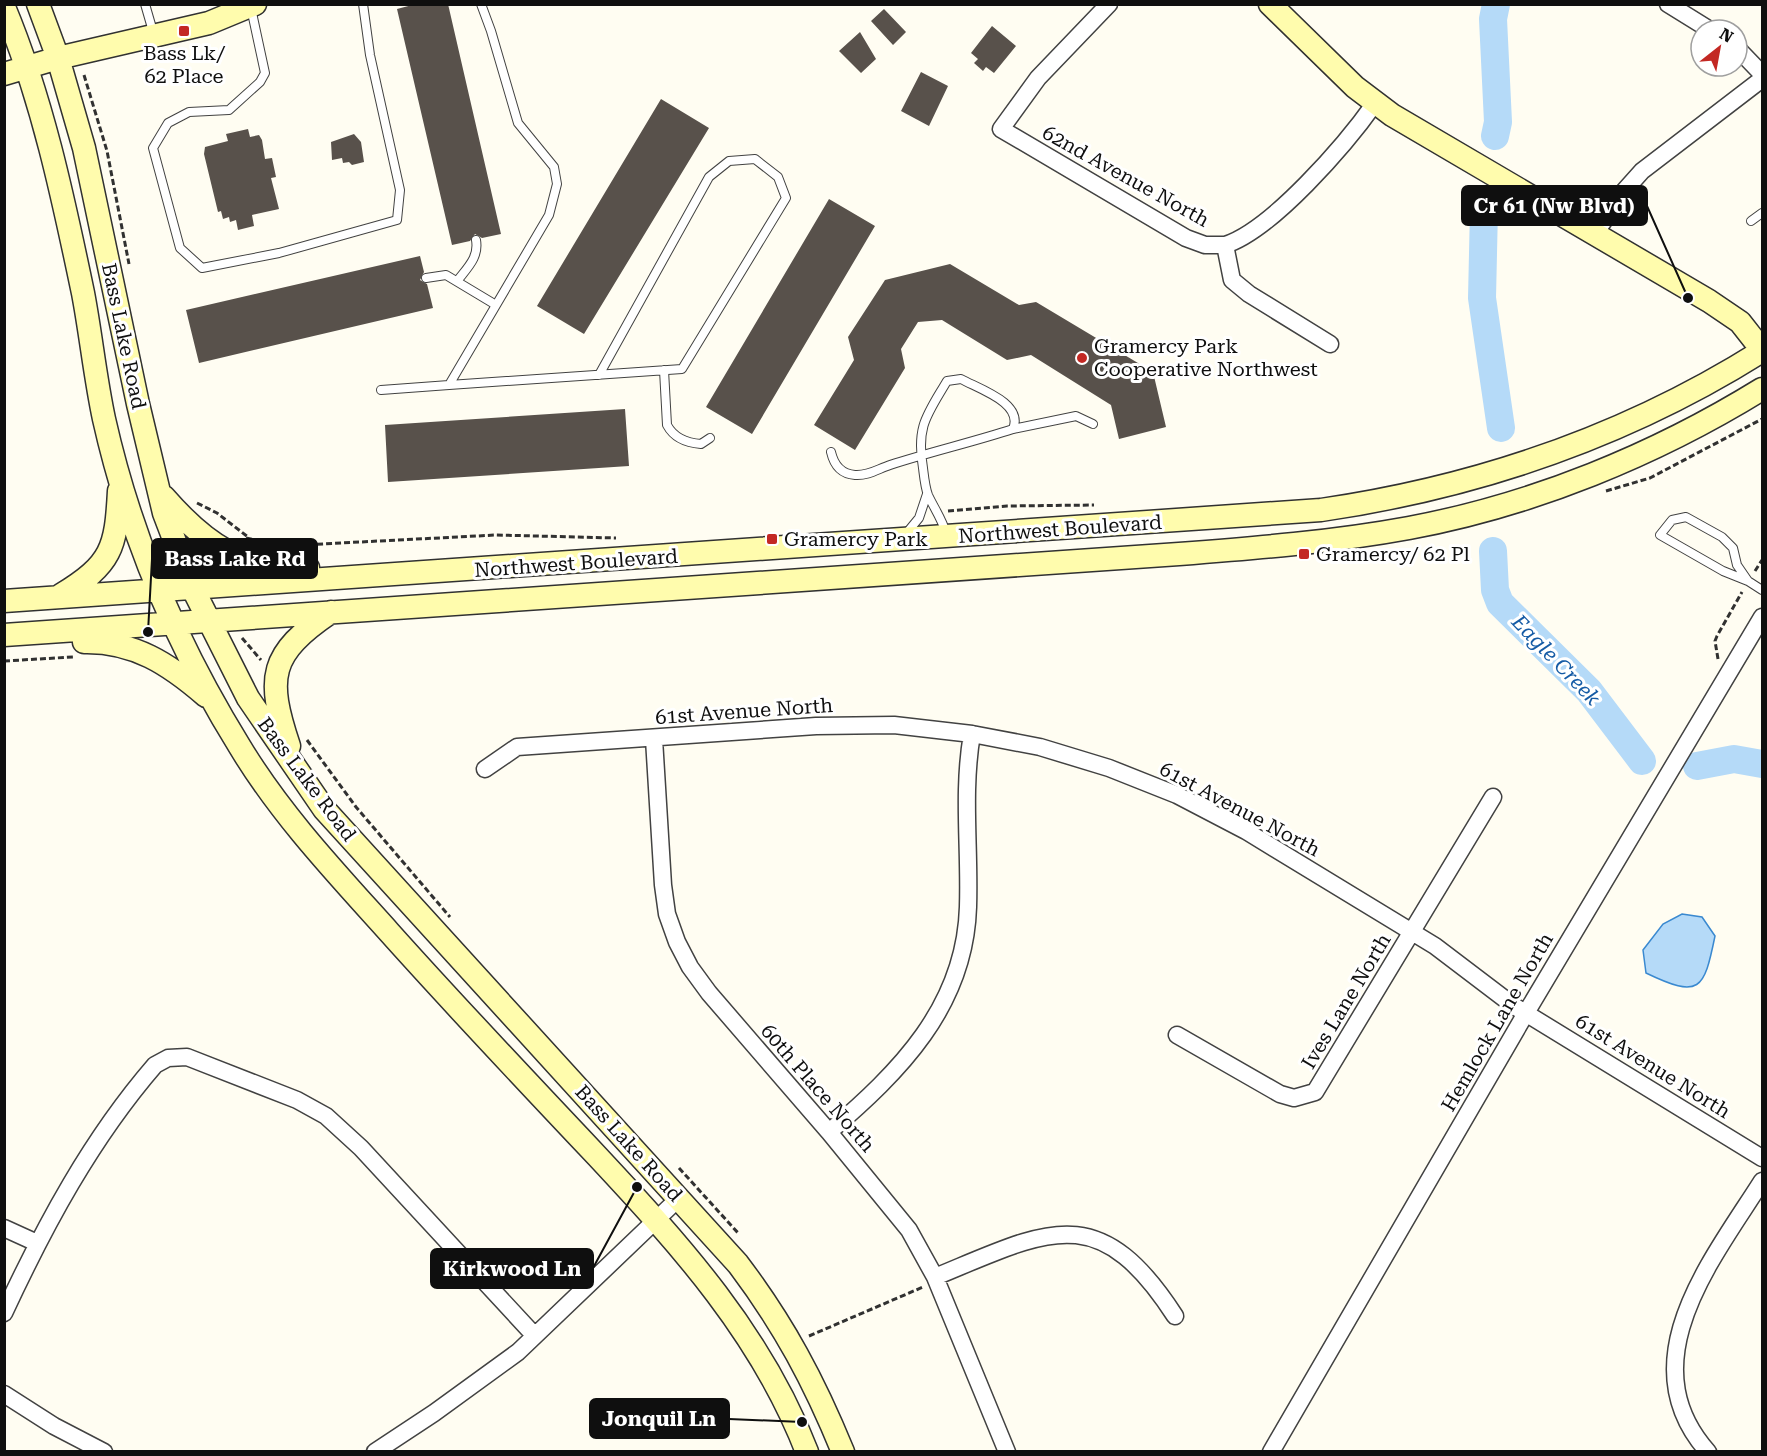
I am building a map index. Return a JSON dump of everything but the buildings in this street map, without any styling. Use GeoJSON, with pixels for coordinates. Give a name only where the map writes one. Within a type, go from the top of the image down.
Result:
{"type":"FeatureCollection","features":[{"type":"Feature","properties":{"kind":"main road","name":"Bass Lake Road"},"geometry":{"type":"LineString","coordinates":[[38,4],[58,58],[84,148],[157,489],[193,589],[207,621],[248,698],[324,808],[738,1264],[788,1335],[808,1371],[843,1452]]}},
{"type":"Feature","properties":{"kind":"main road"},"geometry":{"type":"LineString","coordinates":[[1270,4],[1322,56],[1375,103],[1433,141],[1726,312],[1751,333],[1762,350]]}},
{"type":"Feature","properties":{"kind":"main road"},"geometry":{"type":"LineString","coordinates":[[4,74],[58,58],[208,23],[251,5]]}},
{"type":"Feature","properties":{"kind":"main road","name":"Bass Lake Road"},"geometry":{"type":"LineString","coordinates":[[4,7],[27,67],[55,169],[84,298],[104,419],[120,480],[173,623],[215,704],[272,796],[313,847],[417,963],[656,1220],[714,1287],[755,1346],[777,1383],[807,1452]]}},
{"type":"Feature","properties":{"kind":"main road","name":"Northwest Boulevard"},"geometry":{"type":"LineString","coordinates":[[4,601],[469,571],[1322,510],[1410,495],[1507,469],[1595,438],[1685,396],[1762,350]]}},
{"type":"Feature","properties":{"kind":"main road","name":"Northwest Boulevard"},"geometry":{"type":"LineString","coordinates":[[4,635],[1240,550],[1352,538],[1411,528],[1488,509],[1579,479],[1678,436],[1762,389]]}},
{"type":"Feature","properties":{"kind":"main road"},"geometry":{"type":"LineString","coordinates":[[57,597],[88,579],[109,553],[115,537],[120,480]]}},
{"type":"Feature","properties":{"kind":"main road"},"geometry":{"type":"LineString","coordinates":[[157,489],[202,536],[224,550],[250,562],[286,569],[438,560],[469,571]]}},
{"type":"Feature","properties":{"kind":"main road"},"geometry":{"type":"LineString","coordinates":[[664,588],[700,573],[924,558],[940,549],[946,537]]}},
{"type":"Feature","properties":{"kind":"main road"},"geometry":{"type":"LineString","coordinates":[[300,775],[274,695],[277,670],[296,638],[332,612]]}},
{"type":"Feature","properties":{"kind":"main road"},"geometry":{"type":"LineString","coordinates":[[4,647],[86,642],[122,645],[140,651],[172,668],[215,704]]}},
{"type":"Feature","properties":{"kind":"street","name":"62nd Avenue North"},"geometry":{"type":"LineString","coordinates":[[1109,4],[1038,78],[1001,129],[1186,238],[1205,244],[1225,244],[1232,280],[1249,294],[1330,344]]}},
{"type":"Feature","properties":{"kind":"street"},"geometry":{"type":"LineString","coordinates":[[1668,4],[1691,18]]}},
{"type":"Feature","properties":{"kind":"street"},"geometry":{"type":"LineString","coordinates":[[1749,60],[1762,74]]}},
{"type":"Feature","properties":{"kind":"street"},"geometry":{"type":"LineString","coordinates":[[1594,236],[1625,190],[1642,171],[1762,79]]}},
{"type":"Feature","properties":{"kind":"street"},"geometry":{"type":"LineString","coordinates":[[1225,244],[1238,240],[1255,229],[1317,173],[1346,141],[1375,103]]}},
{"type":"Feature","properties":{"kind":"street","name":"Hemlock Lane North"},"geometry":{"type":"LineString","coordinates":[[1271,1452],[1526,1013],[1762,617]]}},
{"type":"Feature","properties":{"kind":"street","name":"61st Avenue North"},"geometry":{"type":"LineString","coordinates":[[485,769],[517,747],[816,726],[894,725],[972,734],[1052,750],[1109,768],[1177,795],[1246,831],[1412,931],[1526,1013],[1762,1158]]}},
{"type":"Feature","properties":{"kind":"street"},"geometry":{"type":"LineString","coordinates":[[829,1132],[876,1092],[905,1061],[929,1028],[959,962],[968,909],[965,800],[972,734]]}},
{"type":"Feature","properties":{"kind":"street","name":"60th Place North"},"geometry":{"type":"LineString","coordinates":[[654,739],[663,885],[667,914],[677,942],[690,968],[708,993],[829,1132],[909,1230],[935,1277],[1007,1452]]}},
{"type":"Feature","properties":{"kind":"street","name":"Ives Lane North"},"geometry":{"type":"LineString","coordinates":[[1177,1035],[1280,1094],[1294,1098],[1315,1092],[1324,1081],[1493,797]]}},
{"type":"Feature","properties":{"kind":"street"},"geometry":{"type":"LineString","coordinates":[[4,1313],[37,1243],[74,1178],[98,1142],[155,1065],[168,1058],[187,1057],[297,1100],[326,1116],[361,1148],[534,1335]]}},
{"type":"Feature","properties":{"kind":"street"},"geometry":{"type":"LineString","coordinates":[[1708,1452],[1699,1442],[1684,1414],[1677,1383],[1676,1350],[1682,1320],[1700,1280],[1762,1181]]}},
{"type":"Feature","properties":{"kind":"street"},"geometry":{"type":"LineString","coordinates":[[375,1452],[483,1379],[518,1352],[679,1198]]}},
{"type":"Feature","properties":{"kind":"street"},"geometry":{"type":"LineString","coordinates":[[4,1228],[37,1243]]}},
{"type":"Feature","properties":{"kind":"street"},"geometry":{"type":"LineString","coordinates":[[935,1277],[1025,1240],[1051,1234],[1076,1235],[1101,1240],[1124,1254],[1142,1270],[1175,1316]]}},
{"type":"Feature","properties":{"kind":"street"},"geometry":{"type":"LineString","coordinates":[[4,1394],[54,1426],[104,1452]]}},
{"type":"Feature","properties":{"kind":"lane"},"geometry":{"type":"LineString","coordinates":[[146,4],[154,35]]}},
{"type":"Feature","properties":{"kind":"lane"},"geometry":{"type":"LineString","coordinates":[[251,5],[265,73],[260,82],[229,110],[189,112],[168,123],[153,148],[180,248],[202,268],[279,253],[397,220],[399,190],[370,55],[363,4]]}},
{"type":"Feature","properties":{"kind":"lane"},"geometry":{"type":"LineString","coordinates":[[449,385],[549,215],[557,184],[554,167],[518,123],[481,4]]}},
{"type":"Feature","properties":{"kind":"lane"},"geometry":{"type":"LineString","coordinates":[[381,390],[599,375],[664,370],[682,369],[786,198],[778,177],[755,159],[729,161],[709,177],[599,375]]}},
{"type":"Feature","properties":{"kind":"lane"},"geometry":{"type":"LineString","coordinates":[[1751,220],[1762,213]]}},
{"type":"Feature","properties":{"kind":"lane"},"geometry":{"type":"LineString","coordinates":[[458,280],[475,257],[478,250],[476,240]]}},
{"type":"Feature","properties":{"kind":"lane"},"geometry":{"type":"LineString","coordinates":[[426,278],[446,275],[458,280],[496,305]]}},
{"type":"Feature","properties":{"kind":"lane"},"geometry":{"type":"LineString","coordinates":[[664,370],[667,425],[671,432],[690,443],[701,444],[710,438]]}},
{"type":"Feature","properties":{"kind":"lane"},"geometry":{"type":"LineString","coordinates":[[946,537],[942,521],[927,494],[919,436],[924,420],[947,381],[961,379],[1010,406],[1015,415],[1014,429]]}},
{"type":"Feature","properties":{"kind":"lane"},"geometry":{"type":"LineString","coordinates":[[831,452],[833,460],[841,471],[854,475],[872,474],[888,466],[1014,429],[1076,416],[1093,424]]}},
{"type":"Feature","properties":{"kind":"lane"},"geometry":{"type":"LineString","coordinates":[[896,541],[907,533],[919,518],[927,494]]}},
{"type":"Feature","properties":{"kind":"lane"},"geometry":{"type":"LineString","coordinates":[[1748,581],[1737,565],[1733,548],[1722,537],[1686,517],[1672,520],[1660,534],[1723,571],[1748,581],[1762,590]]}},
{"type":"Feature","properties":{"kind":"path"},"geometry":{"type":"LineString","coordinates":[[194,502],[218,513],[249,538]]}},
{"type":"Feature","properties":{"kind":"path"},"geometry":{"type":"LineString","coordinates":[[947,511],[1007,506],[1102,506]]}},
{"type":"Feature","properties":{"kind":"path"},"geometry":{"type":"LineString","coordinates":[[242,538],[282,546],[496,535],[622,538]]}},
{"type":"Feature","properties":{"kind":"path"},"geometry":{"type":"LineString","coordinates":[[238,632],[267,667]]}},
{"type":"Feature","properties":{"kind":"path"},"geometry":{"type":"LineString","coordinates":[[809,1336],[923,1287],[935,1277]]}},
{"type":"Feature","properties":{"kind":"water"},"geometry":{"type":"Polygon","coordinates":[[[1682,914],[1702,917],[1715,936],[1703,978],[1697,984],[1689,987],[1678,986],[1646,973],[1643,950],[1663,924],[1682,914]]]}},
{"type":"Feature","properties":{"kind":"waterway","name":"Eagle Creek"},"geometry":{"type":"LineString","coordinates":[[1495,136],[1498,122],[1493,19],[1496,4]]}},
{"type":"Feature","properties":{"kind":"waterway","name":"Eagle Creek"},"geometry":{"type":"LineString","coordinates":[[1484,209],[1482,298],[1501,428]]}},
{"type":"Feature","properties":{"kind":"waterway","name":"Eagle Creek"},"geometry":{"type":"LineString","coordinates":[[1493,551],[1495,590],[1500,603],[1589,691],[1642,761]]}},
{"type":"Feature","properties":{"kind":"waterway","name":"Eagle Creek"},"geometry":{"type":"LineString","coordinates":[[1697,766],[1734,759],[1762,764]]}},
{"type":"Feature","properties":{"kind":"place","name":"Bass Lk/ 62 Place"},"geometry":{"type":"Point","coordinates":[184,31]}},
{"type":"Feature","properties":{"kind":"place","name":"Cr 61 (Nw Blvd)"},"geometry":{"type":"Point","coordinates":[1688,298]}},
{"type":"Feature","properties":{"kind":"place","name":"Gramercy Park Cooperative Northwest"},"geometry":{"type":"Point","coordinates":[1082,358]}},
{"type":"Feature","properties":{"kind":"place","name":"Gramercy Park"},"geometry":{"type":"Point","coordinates":[772,539]}},
{"type":"Feature","properties":{"kind":"place","name":"Gramercy/ 62 Pl"},"geometry":{"type":"Point","coordinates":[1304,554]}},
{"type":"Feature","properties":{"kind":"place","name":"Bass Lake Rd"},"geometry":{"type":"Point","coordinates":[148,632]}},
{"type":"Feature","properties":{"kind":"place","name":"Kirkwood Ln"},"geometry":{"type":"Point","coordinates":[637,1187]}},
{"type":"Feature","properties":{"kind":"place","name":"Jonquil Ln"},"geometry":{"type":"Point","coordinates":[802,1422]}}]}
